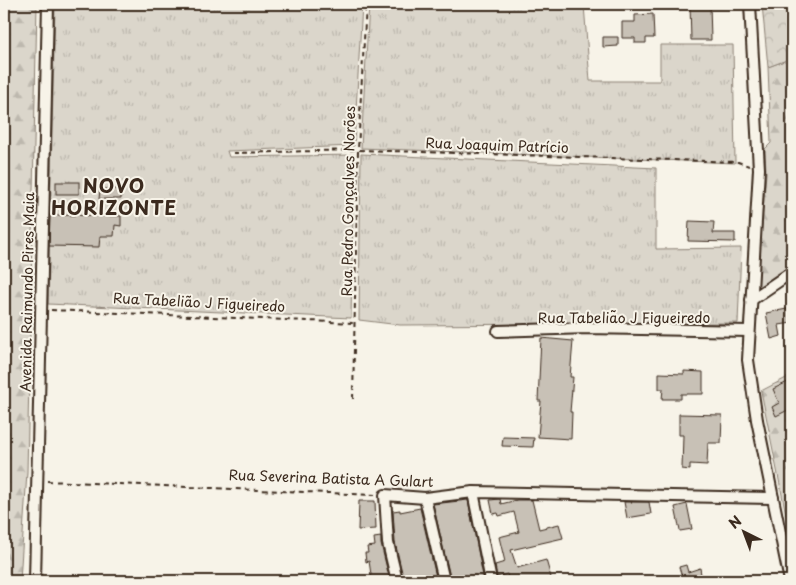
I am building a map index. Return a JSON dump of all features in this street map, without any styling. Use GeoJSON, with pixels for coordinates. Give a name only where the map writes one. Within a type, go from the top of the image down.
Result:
{"type":"FeatureCollection","features":[{"type":"Feature","properties":{"kind":"street","name":"Avenida Raimundo Pires Maia"},"geometry":{"type":"LineString","coordinates":[[35,581],[48,4]]}},
{"type":"Feature","properties":{"kind":"street"},"geometry":{"type":"LineString","coordinates":[[750,4],[759,169],[749,331],[750,380],[790,581]]}},
{"type":"Feature","properties":{"kind":"street"},"geometry":{"type":"LineString","coordinates":[[751,300],[792,272]]}},
{"type":"Feature","properties":{"kind":"street","name":"Rua Tabelião J Figueiredo"},"geometry":{"type":"LineString","coordinates":[[498,331],[588,328],[749,331]]}},
{"type":"Feature","properties":{"kind":"street"},"geometry":{"type":"LineString","coordinates":[[473,492],[491,581]]}},
{"type":"Feature","properties":{"kind":"street","name":"Rua Severina Batista A Gulart"},"geometry":{"type":"LineString","coordinates":[[385,495],[425,498],[473,492],[773,498]]}},
{"type":"Feature","properties":{"kind":"street"},"geometry":{"type":"LineString","coordinates":[[385,495],[388,543],[397,581]]}},
{"type":"Feature","properties":{"kind":"street"},"geometry":{"type":"LineString","coordinates":[[425,498],[444,581]]}},
{"type":"Feature","properties":{"kind":"path","name":"Rua Pedro Gonçalves Norões"},"geometry":{"type":"LineString","coordinates":[[353,399],[358,150],[366,4]]}},
{"type":"Feature","properties":{"kind":"path","name":"Rua Joaquim Patrício"},"geometry":{"type":"LineString","coordinates":[[233,153],[358,150],[738,162],[759,169]]}},
{"type":"Feature","properties":{"kind":"path","name":"Rua Tabelião J Figueiredo"},"geometry":{"type":"LineString","coordinates":[[41,309],[355,323]]}},
{"type":"Feature","properties":{"kind":"path","name":"Rua Severina Batista A Gulart"},"geometry":{"type":"LineString","coordinates":[[37,481],[385,495]]}},
{"type":"Feature","properties":{"kind":"green space"},"geometry":{"type":"Polygon","coordinates":[[[4,4],[37,4],[27,472],[20,581],[4,581],[4,4]]]}},
{"type":"Feature","properties":{"kind":"green space"},"geometry":{"type":"Polygon","coordinates":[[[55,4],[362,4],[354,146],[227,151],[229,157],[354,155],[351,318],[48,304],[55,4]]]}},
{"type":"Feature","properties":{"kind":"green space"},"geometry":{"type":"Polygon","coordinates":[[[369,4],[584,5],[590,81],[660,81],[660,45],[733,45],[735,163],[361,148],[369,4]]]}},
{"type":"Feature","properties":{"kind":"green space"},"geometry":{"type":"Polygon","coordinates":[[[762,4],[792,4],[792,58],[768,67],[762,4]]]}},
{"type":"Feature","properties":{"kind":"green space"},"geometry":{"type":"Polygon","coordinates":[[[792,58],[792,278],[756,301],[766,173],[765,149],[771,143],[768,67],[792,58]]]}},
{"type":"Feature","properties":{"kind":"green space"},"geometry":{"type":"Polygon","coordinates":[[[361,154],[656,168],[656,249],[741,248],[738,323],[400,325],[359,320],[361,154]]]}},
{"type":"Feature","properties":{"kind":"green space"},"geometry":{"type":"Polygon","coordinates":[[[792,375],[792,544],[761,391],[792,375]]]}},
{"type":"Feature","properties":{"kind":"building"},"geometry":{"type":"Polygon","coordinates":[[[690,4],[710,4],[711,40],[691,40],[690,4]]]}},
{"type":"Feature","properties":{"kind":"building"},"geometry":{"type":"Polygon","coordinates":[[[653,14],[654,38],[646,38],[646,43],[635,43],[635,38],[622,38],[622,22],[635,22],[635,15],[653,14]]]}},
{"type":"Feature","properties":{"kind":"building"},"geometry":{"type":"Polygon","coordinates":[[[603,37],[618,37],[618,46],[603,47],[603,37]]]}},
{"type":"Feature","properties":{"kind":"building"},"geometry":{"type":"Polygon","coordinates":[[[56,182],[79,182],[79,194],[56,194],[56,182]]]}},
{"type":"Feature","properties":{"kind":"building"},"geometry":{"type":"Polygon","coordinates":[[[100,189],[121,189],[121,199],[99,199],[100,189]]]}},
{"type":"Feature","properties":{"kind":"building"},"geometry":{"type":"Polygon","coordinates":[[[50,215],[121,216],[121,226],[115,225],[114,236],[100,236],[99,247],[49,246],[50,215]]]}},
{"type":"Feature","properties":{"kind":"building"},"geometry":{"type":"Polygon","coordinates":[[[689,221],[714,222],[713,233],[735,233],[735,242],[688,241],[689,221]]]}},
{"type":"Feature","properties":{"kind":"building"},"geometry":{"type":"Polygon","coordinates":[[[792,308],[792,323],[779,325],[781,336],[771,339],[766,313],[792,308]]]}},
{"type":"Feature","properties":{"kind":"building"},"geometry":{"type":"Polygon","coordinates":[[[541,338],[573,341],[570,377],[573,377],[570,412],[572,412],[571,439],[538,437],[541,401],[538,401],[541,338]]]}},
{"type":"Feature","properties":{"kind":"building"},"geometry":{"type":"Polygon","coordinates":[[[684,371],[703,372],[703,394],[681,394],[681,399],[662,399],[663,389],[659,389],[659,373],[684,374],[684,371]]]}},
{"type":"Feature","properties":{"kind":"building"},"geometry":{"type":"Polygon","coordinates":[[[792,380],[792,408],[776,416],[772,407],[779,403],[773,389],[792,380]]]}},
{"type":"Feature","properties":{"kind":"building"},"geometry":{"type":"Polygon","coordinates":[[[679,414],[722,415],[721,443],[708,443],[707,465],[690,464],[690,470],[682,469],[683,435],[679,435],[679,414]]]}},
{"type":"Feature","properties":{"kind":"building"},"geometry":{"type":"Polygon","coordinates":[[[503,437],[534,438],[533,447],[502,446],[503,437]]]}},
{"type":"Feature","properties":{"kind":"building"},"geometry":{"type":"Polygon","coordinates":[[[500,499],[501,504],[517,500],[532,500],[539,529],[559,524],[563,538],[511,550],[517,568],[546,560],[552,581],[509,581],[507,574],[497,577],[495,565],[505,562],[499,537],[519,532],[514,512],[499,516],[498,513],[493,514],[490,500],[500,499]]]}},
{"type":"Feature","properties":{"kind":"building"},"geometry":{"type":"Polygon","coordinates":[[[468,500],[484,581],[451,581],[433,504],[468,500]]]}},
{"type":"Feature","properties":{"kind":"building"},"geometry":{"type":"Polygon","coordinates":[[[359,501],[375,501],[376,529],[358,530],[359,501]]]}},
{"type":"Feature","properties":{"kind":"building"},"geometry":{"type":"Polygon","coordinates":[[[624,502],[649,502],[651,514],[627,518],[624,502]]]}},
{"type":"Feature","properties":{"kind":"building"},"geometry":{"type":"Polygon","coordinates":[[[687,504],[692,529],[680,531],[675,507],[687,504]]]}},
{"type":"Feature","properties":{"kind":"building"},"geometry":{"type":"Polygon","coordinates":[[[420,508],[437,581],[404,581],[395,542],[393,511],[400,510],[400,512],[420,508]]]}},
{"type":"Feature","properties":{"kind":"building"},"geometry":{"type":"Polygon","coordinates":[[[381,537],[390,581],[372,581],[369,561],[366,562],[365,553],[368,553],[367,547],[375,546],[374,538],[381,537]]]}},
{"type":"Feature","properties":{"kind":"building"},"geometry":{"type":"Polygon","coordinates":[[[686,565],[688,572],[700,568],[702,581],[689,581],[689,578],[683,580],[679,567],[686,565]]]}},
{"type":"Feature","properties":{"kind":"district","name":"NOVO HORIZONTE"},"geometry":{"type":"Point","coordinates":[114,196]}}]}
